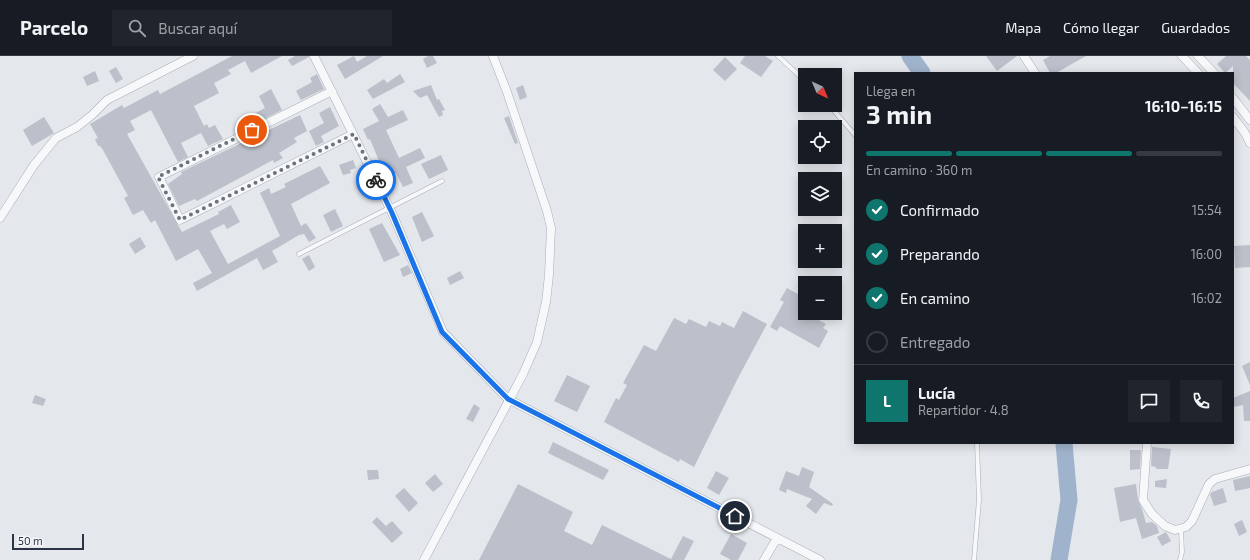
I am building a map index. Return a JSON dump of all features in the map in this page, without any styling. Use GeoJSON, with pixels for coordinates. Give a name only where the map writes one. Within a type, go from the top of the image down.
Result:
{"type":"FeatureCollection","features":[{"type":"Feature","properties":{"kind":"street"},"geometry":{"type":"LineString","coordinates":[[0,218],[34,165],[56,138],[77,127],[107,100],[193,56]]}},
{"type":"Feature","properties":{"kind":"street"},"geometry":{"type":"LineString","coordinates":[[314,56],[354,134],[389,208],[442,332],[508,399],[820,560]]}},
{"type":"Feature","properties":{"kind":"street"},"geometry":{"type":"LineString","coordinates":[[424,560],[508,399],[523,374],[538,342],[546,302],[551,228],[540,186],[493,56]]}},
{"type":"Feature","properties":{"kind":"street"},"geometry":{"type":"LineString","coordinates":[[1024,56],[1034,72]]}},
{"type":"Feature","properties":{"kind":"street"},"geometry":{"type":"LineString","coordinates":[[1182,56],[1197,72]]}},
{"type":"Feature","properties":{"kind":"street"},"geometry":{"type":"LineString","coordinates":[[1198,56],[1213,72]]}},
{"type":"Feature","properties":{"kind":"street"},"geometry":{"type":"LineString","coordinates":[[332,90],[158,177],[180,220],[354,134]]}},
{"type":"Feature","properties":{"kind":"street"},"geometry":{"type":"LineString","coordinates":[[1234,99],[1250,120]]}},
{"type":"Feature","properties":{"kind":"street"},"geometry":{"type":"LineString","coordinates":[[1234,118],[1245,133],[1250,143]]}},
{"type":"Feature","properties":{"kind":"street"},"geometry":{"type":"LineString","coordinates":[[1148,444],[1144,500],[1152,514],[1165,526],[1175,530],[1186,527],[1192,521],[1209,484],[1215,479],[1250,469]]}},
{"type":"Feature","properties":{"kind":"street"},"geometry":{"type":"LineString","coordinates":[[764,560],[777,538]]}},
{"type":"Feature","properties":{"kind":"lane"},"geometry":{"type":"LineString","coordinates":[[778,56],[798,75]]}},
{"type":"Feature","properties":{"kind":"lane"},"geometry":{"type":"LineString","coordinates":[[834,112],[854,134]]}},
{"type":"Feature","properties":{"kind":"lane"},"geometry":{"type":"LineString","coordinates":[[299,254],[442,181]]}},
{"type":"Feature","properties":{"kind":"lane"},"geometry":{"type":"LineString","coordinates":[[974,560],[979,500],[977,444]]}},
{"type":"Feature","properties":{"kind":"lane"},"geometry":{"type":"LineString","coordinates":[[1180,560],[1182,552],[1181,528]]}},
{"type":"Feature","properties":{"kind":"building"},"geometry":{"type":"Polygon","coordinates":[[[232,56],[282,56],[251,73],[245,61],[228,70],[231,74],[214,83],[219,93],[194,106],[204,126],[207,124],[209,128],[215,125],[223,139],[208,146],[201,133],[181,143],[188,157],[178,162],[151,110],[130,121],[135,130],[127,134],[182,232],[219,214],[218,212],[231,205],[240,222],[227,229],[224,224],[210,231],[228,264],[280,236],[260,193],[269,188],[271,194],[286,187],[284,184],[320,166],[330,183],[291,204],[301,226],[306,223],[316,238],[309,242],[304,234],[299,235],[272,251],[278,262],[263,270],[257,258],[197,291],[193,283],[212,273],[198,249],[176,261],[155,220],[151,223],[143,210],[133,215],[124,198],[128,196],[103,150],[100,146],[98,146],[95,139],[98,138],[90,124],[122,105],[124,108],[158,90],[160,94],[232,56]]]}},
{"type":"Feature","properties":{"kind":"building"},"geometry":{"type":"Polygon","coordinates":[[[295,56],[309,57],[292,66],[288,60],[295,56]]]}},
{"type":"Feature","properties":{"kind":"building"},"geometry":{"type":"Polygon","coordinates":[[[354,56],[357,62],[367,56],[383,56],[345,79],[337,65],[354,56]]]}},
{"type":"Feature","properties":{"kind":"building"},"geometry":{"type":"Polygon","coordinates":[[[428,56],[433,56],[437,63],[427,68],[423,59],[428,56]]]}},
{"type":"Feature","properties":{"kind":"building"},"geometry":{"type":"Polygon","coordinates":[[[745,56],[765,56],[773,61],[761,77],[740,63],[745,56]]]}},
{"type":"Feature","properties":{"kind":"building"},"geometry":{"type":"Polygon","coordinates":[[[986,56],[1017,56],[997,71],[986,56]]]}},
{"type":"Feature","properties":{"kind":"building"},"geometry":{"type":"Polygon","coordinates":[[[1050,56],[1086,56],[1058,72],[1049,72],[1043,60],[1050,56]]]}},
{"type":"Feature","properties":{"kind":"building"},"geometry":{"type":"Polygon","coordinates":[[[1226,56],[1246,56],[1250,60],[1250,101],[1234,84],[1233,66],[1224,72],[1217,64],[1226,56]]]}},
{"type":"Feature","properties":{"kind":"building"},"geometry":{"type":"Polygon","coordinates":[[[725,57],[737,69],[725,81],[713,70],[725,57]]]}},
{"type":"Feature","properties":{"kind":"building"},"geometry":{"type":"Polygon","coordinates":[[[116,67],[123,79],[116,83],[109,71],[116,67]]]}},
{"type":"Feature","properties":{"kind":"building"},"geometry":{"type":"Polygon","coordinates":[[[95,71],[99,81],[87,86],[83,77],[95,71]]]}},
{"type":"Feature","properties":{"kind":"building"},"geometry":{"type":"Polygon","coordinates":[[[317,74],[324,89],[301,100],[296,91],[312,82],[310,78],[317,74]]]}},
{"type":"Feature","properties":{"kind":"building"},"geometry":{"type":"Polygon","coordinates":[[[400,74],[405,82],[373,99],[367,90],[384,79],[387,83],[400,74]]]}},
{"type":"Feature","properties":{"kind":"building"},"geometry":{"type":"Polygon","coordinates":[[[431,85],[437,100],[439,99],[445,110],[442,111],[443,115],[439,117],[427,95],[420,98],[413,91],[431,85]]]}},
{"type":"Feature","properties":{"kind":"building"},"geometry":{"type":"Polygon","coordinates":[[[523,85],[527,97],[520,100],[516,88],[523,85]]]}},
{"type":"Feature","properties":{"kind":"building"},"geometry":{"type":"Polygon","coordinates":[[[271,89],[282,110],[254,124],[250,116],[265,108],[259,96],[271,89]]]}},
{"type":"Feature","properties":{"kind":"building"},"geometry":{"type":"Polygon","coordinates":[[[380,104],[388,117],[403,110],[408,120],[386,130],[399,158],[420,148],[425,158],[406,167],[413,183],[403,187],[396,173],[386,178],[370,139],[368,140],[363,129],[379,121],[372,109],[380,104]]]}},
{"type":"Feature","properties":{"kind":"building"},"geometry":{"type":"Polygon","coordinates":[[[330,107],[339,126],[321,136],[324,142],[316,146],[309,131],[324,123],[319,113],[330,107]]]}},
{"type":"Feature","properties":{"kind":"building"},"geometry":{"type":"Polygon","coordinates":[[[300,115],[307,131],[294,138],[297,142],[279,153],[283,158],[274,163],[273,160],[197,201],[195,199],[179,206],[168,184],[182,174],[181,172],[300,115]]]}},
{"type":"Feature","properties":{"kind":"building"},"geometry":{"type":"Polygon","coordinates":[[[509,116],[518,143],[515,144],[504,118],[509,116]]]}},
{"type":"Feature","properties":{"kind":"building"},"geometry":{"type":"Polygon","coordinates":[[[44,117],[54,133],[32,146],[23,130],[44,117]]]}},
{"type":"Feature","properties":{"kind":"building"},"geometry":{"type":"Polygon","coordinates":[[[441,155],[448,170],[429,179],[421,164],[441,155]]]}},
{"type":"Feature","properties":{"kind":"building"},"geometry":{"type":"Polygon","coordinates":[[[353,160],[356,168],[350,170],[351,173],[343,175],[339,165],[353,160]]]}},
{"type":"Feature","properties":{"kind":"building"},"geometry":{"type":"Polygon","coordinates":[[[335,209],[343,226],[331,232],[323,215],[335,209]]]}},
{"type":"Feature","properties":{"kind":"building"},"geometry":{"type":"Polygon","coordinates":[[[422,212],[434,236],[422,242],[412,217],[422,212]]]}},
{"type":"Feature","properties":{"kind":"building"},"geometry":{"type":"Polygon","coordinates":[[[382,223],[400,255],[384,262],[369,229],[382,223]]]}},
{"type":"Feature","properties":{"kind":"building"},"geometry":{"type":"Polygon","coordinates":[[[140,237],[146,247],[135,254],[129,244],[140,237]]]}},
{"type":"Feature","properties":{"kind":"building"},"geometry":{"type":"Polygon","coordinates":[[[1250,245],[1250,267],[1235,268],[1234,246],[1250,245]]]}},
{"type":"Feature","properties":{"kind":"building"},"geometry":{"type":"Polygon","coordinates":[[[309,255],[315,267],[309,271],[302,259],[309,255]]]}},
{"type":"Feature","properties":{"kind":"building"},"geometry":{"type":"Polygon","coordinates":[[[408,265],[412,273],[403,277],[400,269],[408,265]]]}},
{"type":"Feature","properties":{"kind":"building"},"geometry":{"type":"Polygon","coordinates":[[[460,271],[464,278],[450,285],[447,278],[460,271]]]}},
{"type":"Feature","properties":{"kind":"building"},"geometry":{"type":"Polygon","coordinates":[[[787,288],[798,294],[798,320],[819,320],[826,324],[823,328],[828,331],[819,348],[780,326],[777,331],[770,327],[784,302],[780,300],[787,288]]]}},
{"type":"Feature","properties":{"kind":"building"},"geometry":{"type":"Polygon","coordinates":[[[743,311],[767,324],[738,378],[694,467],[680,459],[679,462],[604,422],[616,398],[619,400],[627,385],[623,383],[644,345],[656,351],[674,318],[686,324],[689,319],[706,327],[709,321],[720,326],[722,322],[734,328],[743,311]]]}},
{"type":"Feature","properties":{"kind":"building"},"geometry":{"type":"Polygon","coordinates":[[[1250,362],[1250,385],[1242,366],[1250,362]]]}},
{"type":"Feature","properties":{"kind":"building"},"geometry":{"type":"Polygon","coordinates":[[[567,375],[590,386],[577,412],[554,401],[567,375]]]}},
{"type":"Feature","properties":{"kind":"building"},"geometry":{"type":"Polygon","coordinates":[[[1250,391],[1250,421],[1244,421],[1243,405],[1234,407],[1234,398],[1250,391]]]}},
{"type":"Feature","properties":{"kind":"building"},"geometry":{"type":"Polygon","coordinates":[[[35,395],[46,399],[43,406],[32,403],[35,395]]]}},
{"type":"Feature","properties":{"kind":"building"},"geometry":{"type":"Polygon","coordinates":[[[474,404],[480,408],[473,422],[466,419],[474,404]]]}},
{"type":"Feature","properties":{"kind":"building"},"geometry":{"type":"Polygon","coordinates":[[[553,442],[609,470],[603,480],[548,453],[553,442]]]}},
{"type":"Feature","properties":{"kind":"building"},"geometry":{"type":"Polygon","coordinates":[[[1152,447],[1171,449],[1168,469],[1156,469],[1156,467],[1151,466],[1152,447]]]}},
{"type":"Feature","properties":{"kind":"building"},"geometry":{"type":"Polygon","coordinates":[[[1130,450],[1141,450],[1140,469],[1130,470],[1130,450]]]}},
{"type":"Feature","properties":{"kind":"building"},"geometry":{"type":"Polygon","coordinates":[[[802,467],[814,472],[809,487],[833,504],[832,506],[824,503],[816,514],[806,506],[812,499],[787,489],[786,493],[779,490],[786,471],[799,476],[802,467]]]}},
{"type":"Feature","properties":{"kind":"building"},"geometry":{"type":"Polygon","coordinates":[[[367,470],[378,470],[379,479],[368,480],[367,470]]]}},
{"type":"Feature","properties":{"kind":"building"},"geometry":{"type":"Polygon","coordinates":[[[716,471],[729,478],[719,495],[707,488],[716,471]]]}},
{"type":"Feature","properties":{"kind":"building"},"geometry":{"type":"Polygon","coordinates":[[[435,474],[443,484],[433,492],[425,483],[435,474]]]}},
{"type":"Feature","properties":{"kind":"building"},"geometry":{"type":"Polygon","coordinates":[[[1250,476],[1250,488],[1235,491],[1233,480],[1250,476]]]}},
{"type":"Feature","properties":{"kind":"building"},"geometry":{"type":"Polygon","coordinates":[[[1167,479],[1166,488],[1155,487],[1155,481],[1167,479]]]}},
{"type":"Feature","properties":{"kind":"building"},"geometry":{"type":"Polygon","coordinates":[[[518,484],[573,512],[564,531],[592,545],[602,525],[671,559],[683,536],[694,541],[684,560],[479,560],[518,484]]]}},
{"type":"Feature","properties":{"kind":"building"},"geometry":{"type":"Polygon","coordinates":[[[1136,484],[1138,500],[1146,523],[1152,522],[1157,526],[1159,533],[1142,539],[1136,518],[1120,522],[1114,488],[1136,484]]]}},
{"type":"Feature","properties":{"kind":"building"},"geometry":{"type":"Polygon","coordinates":[[[404,488],[418,503],[409,512],[395,496],[404,488]]]}},
{"type":"Feature","properties":{"kind":"building"},"geometry":{"type":"Polygon","coordinates":[[[1223,488],[1227,502],[1214,506],[1210,494],[1223,488]]]}},
{"type":"Feature","properties":{"kind":"building"},"geometry":{"type":"Polygon","coordinates":[[[377,517],[386,526],[392,521],[403,533],[392,543],[372,522],[377,517]]]}},
{"type":"Feature","properties":{"kind":"building"},"geometry":{"type":"Polygon","coordinates":[[[1242,520],[1247,532],[1239,536],[1234,524],[1242,520]]]}},
{"type":"Feature","properties":{"kind":"building"},"geometry":{"type":"Polygon","coordinates":[[[1166,532],[1171,541],[1162,546],[1157,537],[1166,532]]]}},
{"type":"Feature","properties":{"kind":"building"},"geometry":{"type":"Polygon","coordinates":[[[731,534],[747,543],[738,560],[731,560],[720,554],[731,534]]]}},
{"type":"Feature","properties":{"kind":"waterway"},"geometry":{"type":"LineString","coordinates":[[910,56],[921,72]]}},
{"type":"Feature","properties":{"kind":"waterway"},"geometry":{"type":"LineString","coordinates":[[1059,560],[1069,500],[1064,444]]}},
{"type":"Feature","properties":{"kind":"way so far"},"geometry":{"type":"LineString","coordinates":[[252,130],[158,177],[180,220],[354,134],[376,180]]}},
{"type":"Feature","properties":{"kind":"route"},"geometry":{"type":"LineString","coordinates":[[376,180],[392,213],[442,332],[489,378],[508,399],[735,516]]}}]}
